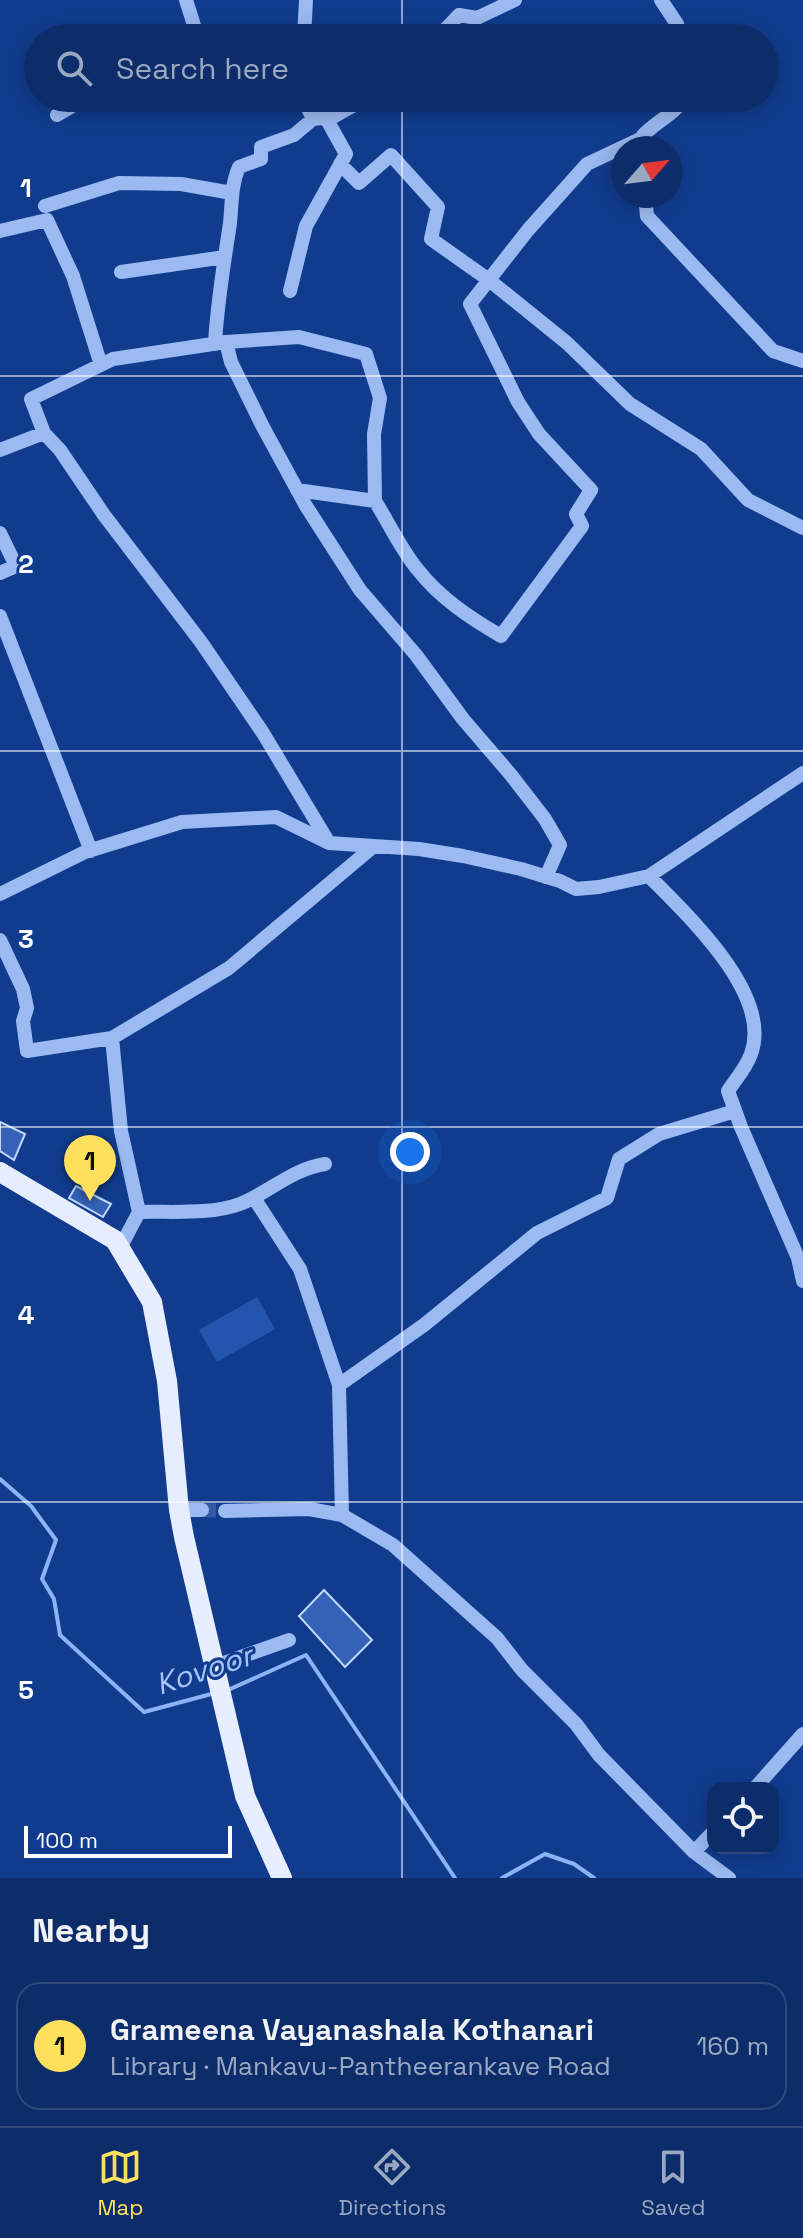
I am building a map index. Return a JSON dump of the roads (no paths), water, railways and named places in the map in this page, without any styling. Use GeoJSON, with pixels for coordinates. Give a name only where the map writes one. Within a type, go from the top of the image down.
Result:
{"type":"FeatureCollection","features":[{"type":"Feature","properties":{"kind":"main road"},"geometry":{"type":"LineString","coordinates":[[0,1172],[115,1240],[152,1302],[167,1381],[179,1510],[245,1796],[282,1878]]}},
{"type":"Feature","properties":{"kind":"street"},"geometry":{"type":"LineString","coordinates":[[186,0],[194,24]]}},
{"type":"Feature","properties":{"kind":"street"},"geometry":{"type":"LineString","coordinates":[[305,24],[306,0]]}},
{"type":"Feature","properties":{"kind":"street"},"geometry":{"type":"LineString","coordinates":[[450,24],[459,15],[477,18],[515,0]]}},
{"type":"Feature","properties":{"kind":"street"},"geometry":{"type":"LineString","coordinates":[[661,0],[677,24]]}},
{"type":"Feature","properties":{"kind":"street"},"geometry":{"type":"LineString","coordinates":[[57,115],[62,112]]}},
{"type":"Feature","properties":{"kind":"street"},"geometry":{"type":"LineString","coordinates":[[290,291],[306,226],[346,154],[315,112]]}},
{"type":"Feature","properties":{"kind":"street"},"geometry":{"type":"LineString","coordinates":[[342,112],[333,117],[320,118],[294,135],[261,147],[261,159],[239,167],[233,180],[217,300],[220,343],[297,490],[360,590],[416,655],[463,719],[545,819],[560,845],[546,877]]}},
{"type":"Feature","properties":{"kind":"street"},"geometry":{"type":"LineString","coordinates":[[644,136],[649,127],[671,112]]}},
{"type":"Feature","properties":{"kind":"street"},"geometry":{"type":"LineString","coordinates":[[329,843],[263,733],[201,642],[60,450],[44,433],[31,399],[113,359],[220,343],[299,337],[366,354],[380,398],[374,434],[375,501],[416,568],[433,587],[468,616],[501,636],[582,526],[576,514],[591,490],[539,434],[518,402],[470,304],[528,230],[587,164],[611,154]]}},
{"type":"Feature","properties":{"kind":"street"},"geometry":{"type":"LineString","coordinates":[[340,164],[359,183],[391,155],[438,207],[431,239],[489,280],[567,343],[630,404],[701,449],[748,500],[803,528]]}},
{"type":"Feature","properties":{"kind":"street"},"geometry":{"type":"LineString","coordinates":[[45,206],[119,183],[181,184],[232,193]]}},
{"type":"Feature","properties":{"kind":"street"},"geometry":{"type":"LineString","coordinates":[[646,208],[647,216],[773,351],[803,361]]}},
{"type":"Feature","properties":{"kind":"street"},"geometry":{"type":"LineString","coordinates":[[0,231],[47,220],[73,276],[101,365]]}},
{"type":"Feature","properties":{"kind":"street"},"geometry":{"type":"LineString","coordinates":[[121,272],[225,257]]}},
{"type":"Feature","properties":{"kind":"street"},"geometry":{"type":"LineString","coordinates":[[0,450],[44,433]]}},
{"type":"Feature","properties":{"kind":"street"},"geometry":{"type":"LineString","coordinates":[[297,490],[375,501]]}},
{"type":"Feature","properties":{"kind":"street"},"geometry":{"type":"LineString","coordinates":[[0,533],[16,566],[0,573]]}},
{"type":"Feature","properties":{"kind":"street"},"geometry":{"type":"LineString","coordinates":[[0,616],[91,851]]}},
{"type":"Feature","properties":{"kind":"street"},"geometry":{"type":"LineString","coordinates":[[0,894],[91,851],[182,822],[276,817],[329,843],[419,849],[463,856],[546,877],[576,889],[599,887],[649,876],[803,773]]}},
{"type":"Feature","properties":{"kind":"street"},"geometry":{"type":"LineString","coordinates":[[0,940],[23,989],[27,1008],[23,1021],[27,1051],[112,1038],[229,968],[374,846]]}},
{"type":"Feature","properties":{"kind":"street"},"geometry":{"type":"LineString","coordinates":[[649,876],[702,932],[724,961],[742,989],[754,1017],[752,1053],[728,1091],[798,1258],[803,1281]]}},
{"type":"Feature","properties":{"kind":"street"},"geometry":{"type":"LineString","coordinates":[[112,1038],[121,1131],[139,1212],[120,1248]]}},
{"type":"Feature","properties":{"kind":"street"},"geometry":{"type":"LineString","coordinates":[[339,1385],[424,1325],[537,1233],[607,1198],[619,1159],[659,1134],[735,1111]]}},
{"type":"Feature","properties":{"kind":"street"},"geometry":{"type":"LineString","coordinates":[[139,1212],[219,1209],[254,1198],[280,1180],[310,1166],[325,1164]]}},
{"type":"Feature","properties":{"kind":"street"},"geometry":{"type":"LineString","coordinates":[[254,1198],[300,1269],[339,1385],[342,1515]]}},
{"type":"Feature","properties":{"kind":"street"},"geometry":{"type":"LineString","coordinates":[[225,1511],[309,1509],[342,1515],[393,1545],[497,1638],[522,1670],[576,1724],[599,1755],[694,1852],[729,1878]]}},
{"type":"Feature","properties":{"kind":"street"},"geometry":{"type":"LineString","coordinates":[[179,1510],[202,1510]]}},
{"type":"Feature","properties":{"kind":"street"},"geometry":{"type":"LineString","coordinates":[[216,1669],[289,1640]]}},
{"type":"Feature","properties":{"kind":"street"},"geometry":{"type":"LineString","coordinates":[[760,1782],[803,1734]]}},
{"type":"Feature","properties":{"kind":"street"},"geometry":{"type":"LineString","coordinates":[[694,1852],[707,1838]]}},
{"type":"Feature","properties":{"kind":"waterway","name":"Kovoor"},"geometry":{"type":"LineString","coordinates":[[0,1479],[31,1506],[56,1540],[42,1579],[54,1599],[60,1635],[144,1712],[215,1693]]}},
{"type":"Feature","properties":{"kind":"waterway","name":"Kovoor"},"geometry":{"type":"LineString","coordinates":[[228,1690],[306,1655],[455,1878]]}},
{"type":"Feature","properties":{"kind":"waterway","name":"Kovoor"},"geometry":{"type":"LineString","coordinates":[[502,1878],[545,1854],[574,1864],[594,1878]]}},
{"type":"Feature","properties":{"kind":"tunnel"},"geometry":{"type":"LineString","coordinates":[[202,1510],[225,1511]]}},
{"type":"Feature","properties":{"kind":"place","name":"Grameena Vayanashala Kothanari"},"geometry":{"type":"Point","coordinates":[90,1201]}}]}
